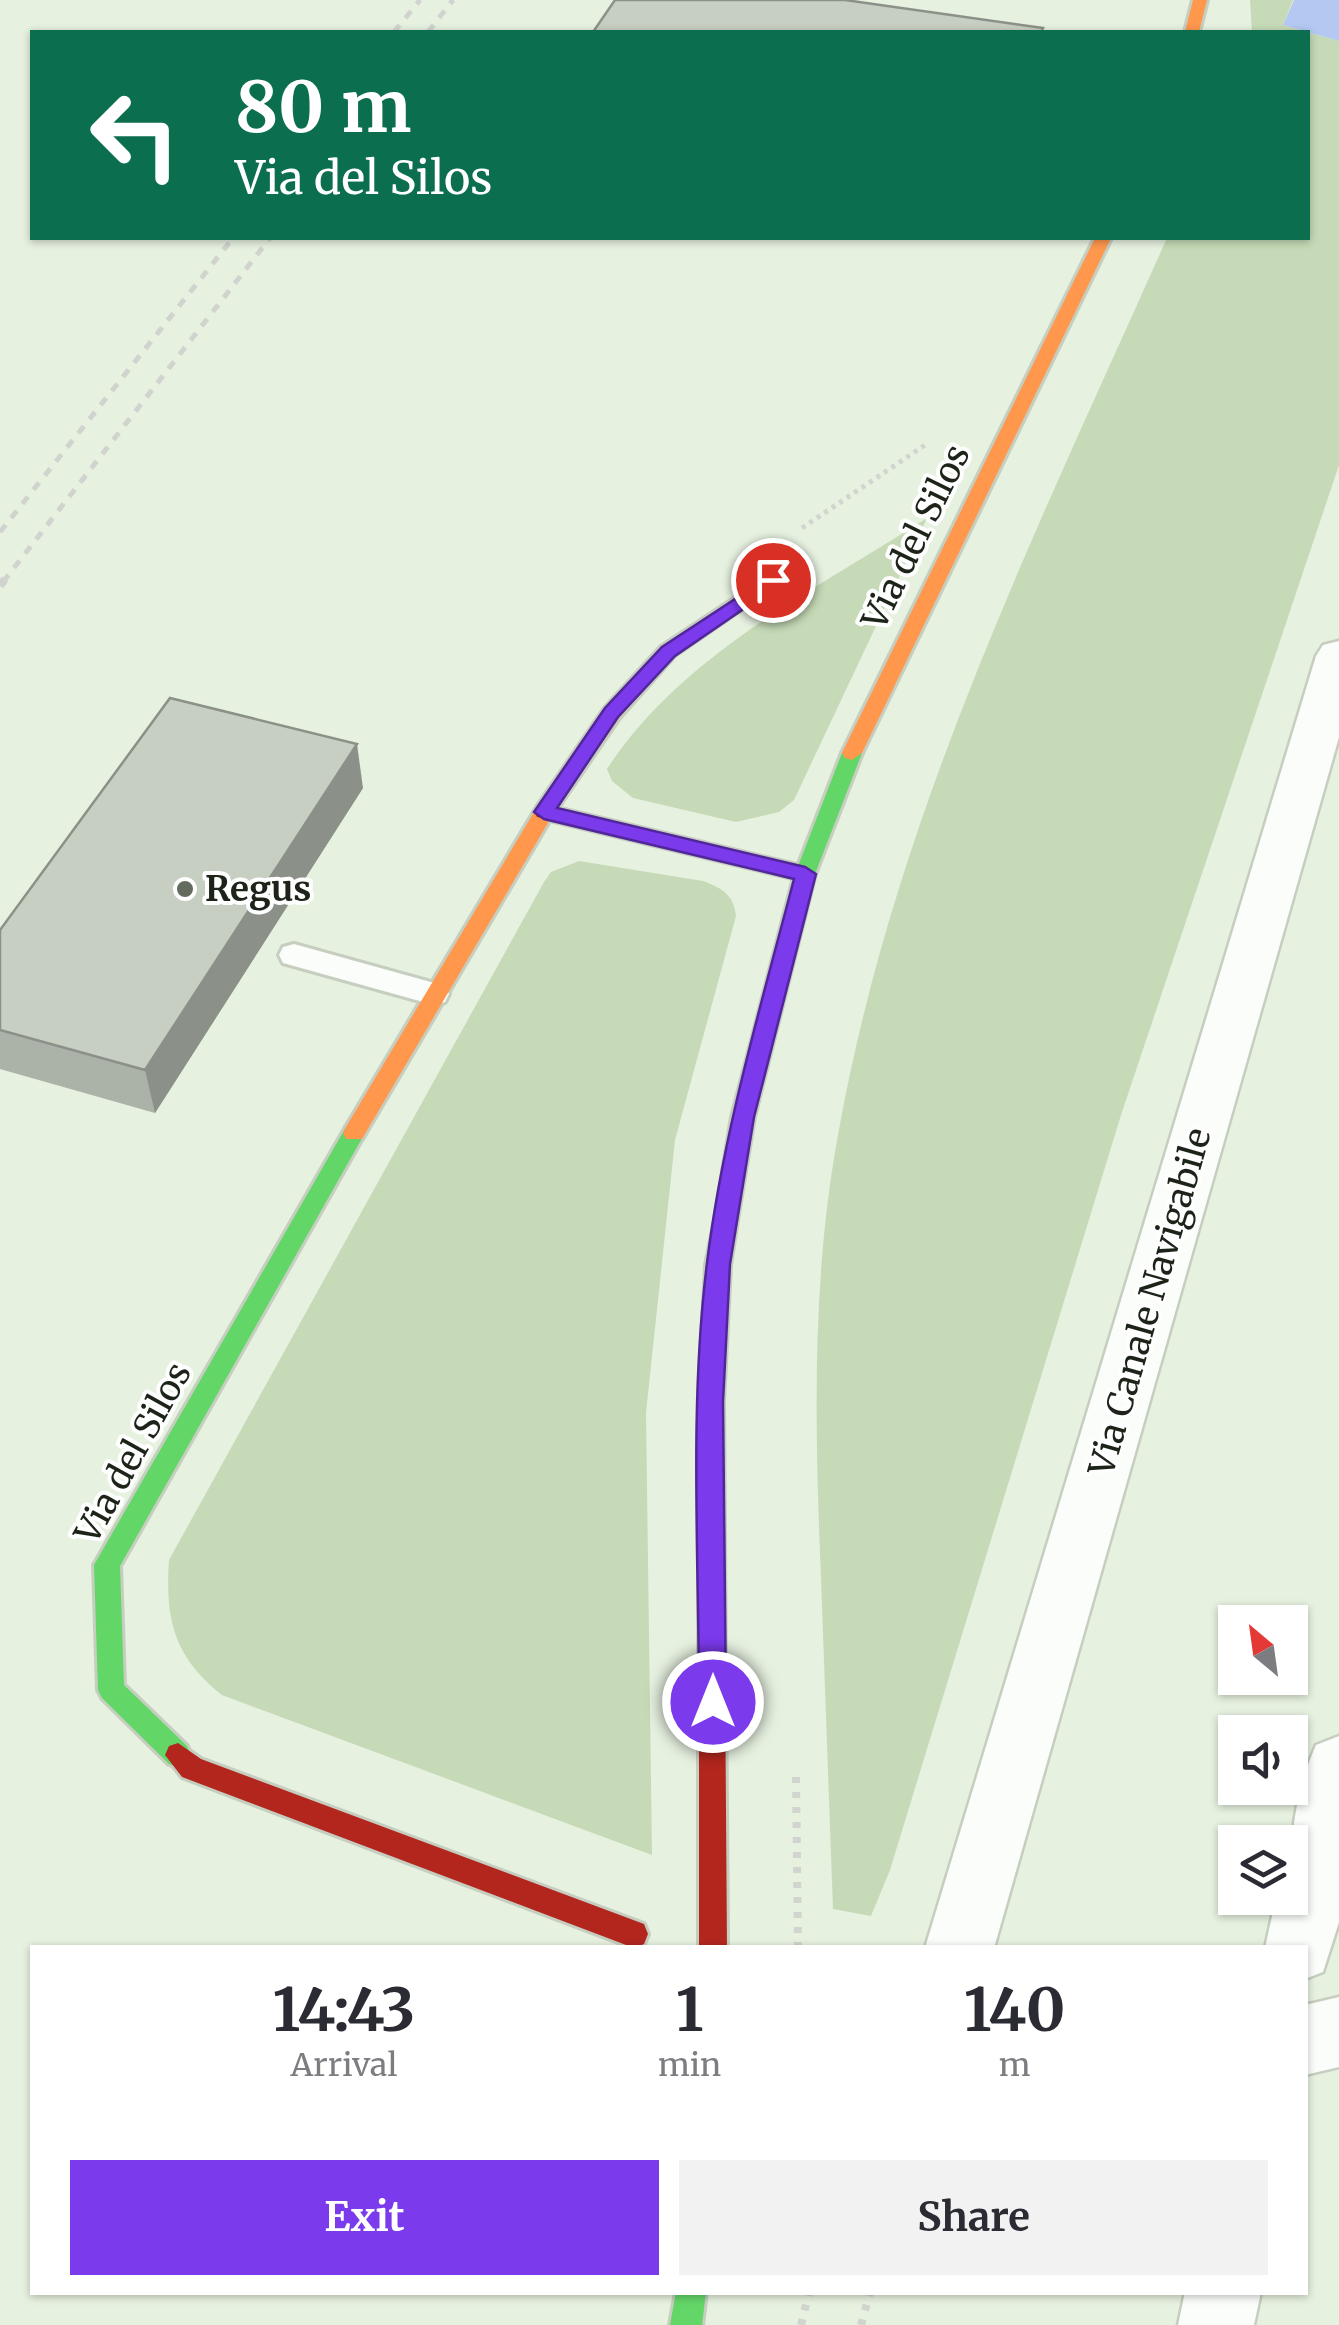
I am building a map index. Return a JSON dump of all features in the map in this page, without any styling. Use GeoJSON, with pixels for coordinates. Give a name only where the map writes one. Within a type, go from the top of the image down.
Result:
{"type":"FeatureCollection","features":[{"type":"Feature","properties":{"kind":"street"},"geometry":{"type":"LineString","coordinates":[[1192,30],[1200,0]]}},
{"type":"Feature","properties":{"kind":"street","name":"Via del Silos"},"geometry":{"type":"LineString","coordinates":[[713,1945],[711,1402],[718,1264],[743,1117],[805,874],[858,738],[1102,240]]}},
{"type":"Feature","properties":{"kind":"street","name":"Via del Silos"},"geometry":{"type":"LineString","coordinates":[[634,1934],[192,1768],[112,1690],[108,1564],[434,994],[544,812],[612,713],[668,651],[773,580]]}},
{"type":"Feature","properties":{"kind":"street","name":"Via Canale Navigabile"},"geometry":{"type":"LineString","coordinates":[[960,1945],[1339,656]]}},
{"type":"Feature","properties":{"kind":"street"},"geometry":{"type":"LineString","coordinates":[[544,812],[805,874]]}},
{"type":"Feature","properties":{"kind":"street"},"geometry":{"type":"LineString","coordinates":[[1300,1945],[1339,1767]]}},
{"type":"Feature","properties":{"kind":"street"},"geometry":{"type":"LineString","coordinates":[[1308,2039],[1339,2032]]}},
{"type":"Feature","properties":{"kind":"street"},"geometry":{"type":"LineString","coordinates":[[686,2325],[691,2295]]}},
{"type":"Feature","properties":{"kind":"street"},"geometry":{"type":"LineString","coordinates":[[1216,2325],[1222,2295]]}},
{"type":"Feature","properties":{"kind":"lane"},"geometry":{"type":"LineString","coordinates":[[294,956],[434,994]]}},
{"type":"Feature","properties":{"kind":"path"},"geometry":{"type":"LineString","coordinates":[[790,536],[893,470],[936,436]]}},
{"type":"Feature","properties":{"kind":"path"},"geometry":{"type":"LineString","coordinates":[[796,1775],[798,1945]]}},
{"type":"Feature","properties":{"kind":"path"},"geometry":{"type":"LineString","coordinates":[[801,2325],[808,2295]]}},
{"type":"Feature","properties":{"kind":"path"},"geometry":{"type":"LineString","coordinates":[[861,2325],[869,2295]]}},
{"type":"Feature","properties":{"kind":"green space"},"geometry":{"type":"Polygon","coordinates":[[[1250,0],[1293,0],[1283,25],[1301,30],[1252,30],[1250,0]]]}},
{"type":"Feature","properties":{"kind":"green space"},"geometry":{"type":"Polygon","coordinates":[[[1310,33],[1339,41],[1339,465],[1121,1115],[890,1870],[871,1916],[833,1909],[817,1412],[819,1301],[829,1190],[863,1017],[895,901],[975,677],[1166,240],[1310,240],[1310,33]]]}},
{"type":"Feature","properties":{"kind":"green space"},"geometry":{"type":"Polygon","coordinates":[[[927,518],[794,800],[779,812],[736,822],[633,798],[612,781],[607,769],[637,728],[711,658],[796,599],[927,518]]]}},
{"type":"Feature","properties":{"kind":"green space"},"geometry":{"type":"Polygon","coordinates":[[[579,861],[703,881],[726,893],[736,916],[675,1140],[646,1413],[652,1855],[222,1695],[183,1651],[169,1601],[169,1560],[544,882],[551,872],[579,861]]]}},
{"type":"Feature","properties":{"kind":"water"},"geometry":{"type":"Polygon","coordinates":[[[1294,0],[1339,0],[1339,41],[1283,25],[1294,0]]]}},
{"type":"Feature","properties":{"kind":"building"},"geometry":{"type":"Polygon","coordinates":[[[615,0],[845,0],[1043,28],[1042,30],[594,30],[615,0]]]}},
{"type":"Feature","properties":{"kind":"building","name":"Regus"},"geometry":{"type":"Polygon","coordinates":[[[170,698],[357,744],[145,1070],[0,1030],[0,930],[170,698]]]}},
{"type":"Feature","properties":{"kind":"railway"},"geometry":{"type":"LineString","coordinates":[[396,30],[420,0]]}},
{"type":"Feature","properties":{"kind":"railway"},"geometry":{"type":"LineString","coordinates":[[430,30],[453,0]]}},
{"type":"Feature","properties":{"kind":"railway"},"geometry":{"type":"LineString","coordinates":[[0,532],[231,240]]}},
{"type":"Feature","properties":{"kind":"railway"},"geometry":{"type":"LineString","coordinates":[[3,582],[268,240]]}},
{"type":"Feature","properties":{"kind":"railway"},"geometry":{"type":"LineString","coordinates":[[0,586],[5,579]]}},
{"type":"Feature","properties":{"kind":"traffic: fast"},"geometry":{"type":"LineString","coordinates":[[726,1220],[743,1117],[805,874],[852,753]]}},
{"type":"Feature","properties":{"kind":"traffic: fast"},"geometry":{"type":"LineString","coordinates":[[178,1755],[111,1690],[107,1565],[354,1133]]}},
{"type":"Feature","properties":{"kind":"traffic: fast"},"geometry":{"type":"LineString","coordinates":[[686,2325],[691,2295]]}},
{"type":"Feature","properties":{"kind":"traffic: slow"},"geometry":{"type":"LineString","coordinates":[[1192,30],[1200,0]]}},
{"type":"Feature","properties":{"kind":"traffic: slow"},"geometry":{"type":"LineString","coordinates":[[852,753],[1102,240]]}},
{"type":"Feature","properties":{"kind":"traffic: slow"},"geometry":{"type":"LineString","coordinates":[[354,1133],[544,812],[612,713],[668,651],[773,579]]}},
{"type":"Feature","properties":{"kind":"traffic: jam"},"geometry":{"type":"LineString","coordinates":[[544,812],[805,874]]}},
{"type":"Feature","properties":{"kind":"traffic: jam"},"geometry":{"type":"LineString","coordinates":[[713,1945],[711,1402],[718,1265],[726,1220]]}},
{"type":"Feature","properties":{"kind":"traffic: jam"},"geometry":{"type":"LineString","coordinates":[[178,1755],[192,1768],[634,1934]]}},
{"type":"Feature","properties":{"kind":"place","name":"Regus"},"geometry":{"type":"Point","coordinates":[185,889]}},
{"type":"Feature","properties":{"kind":"route"},"geometry":{"type":"LineString","coordinates":[[713,1702],[711,1402],[718,1264],[743,1117],[805,874],[544,812],[612,713],[668,651],[773,580]]}}]}
